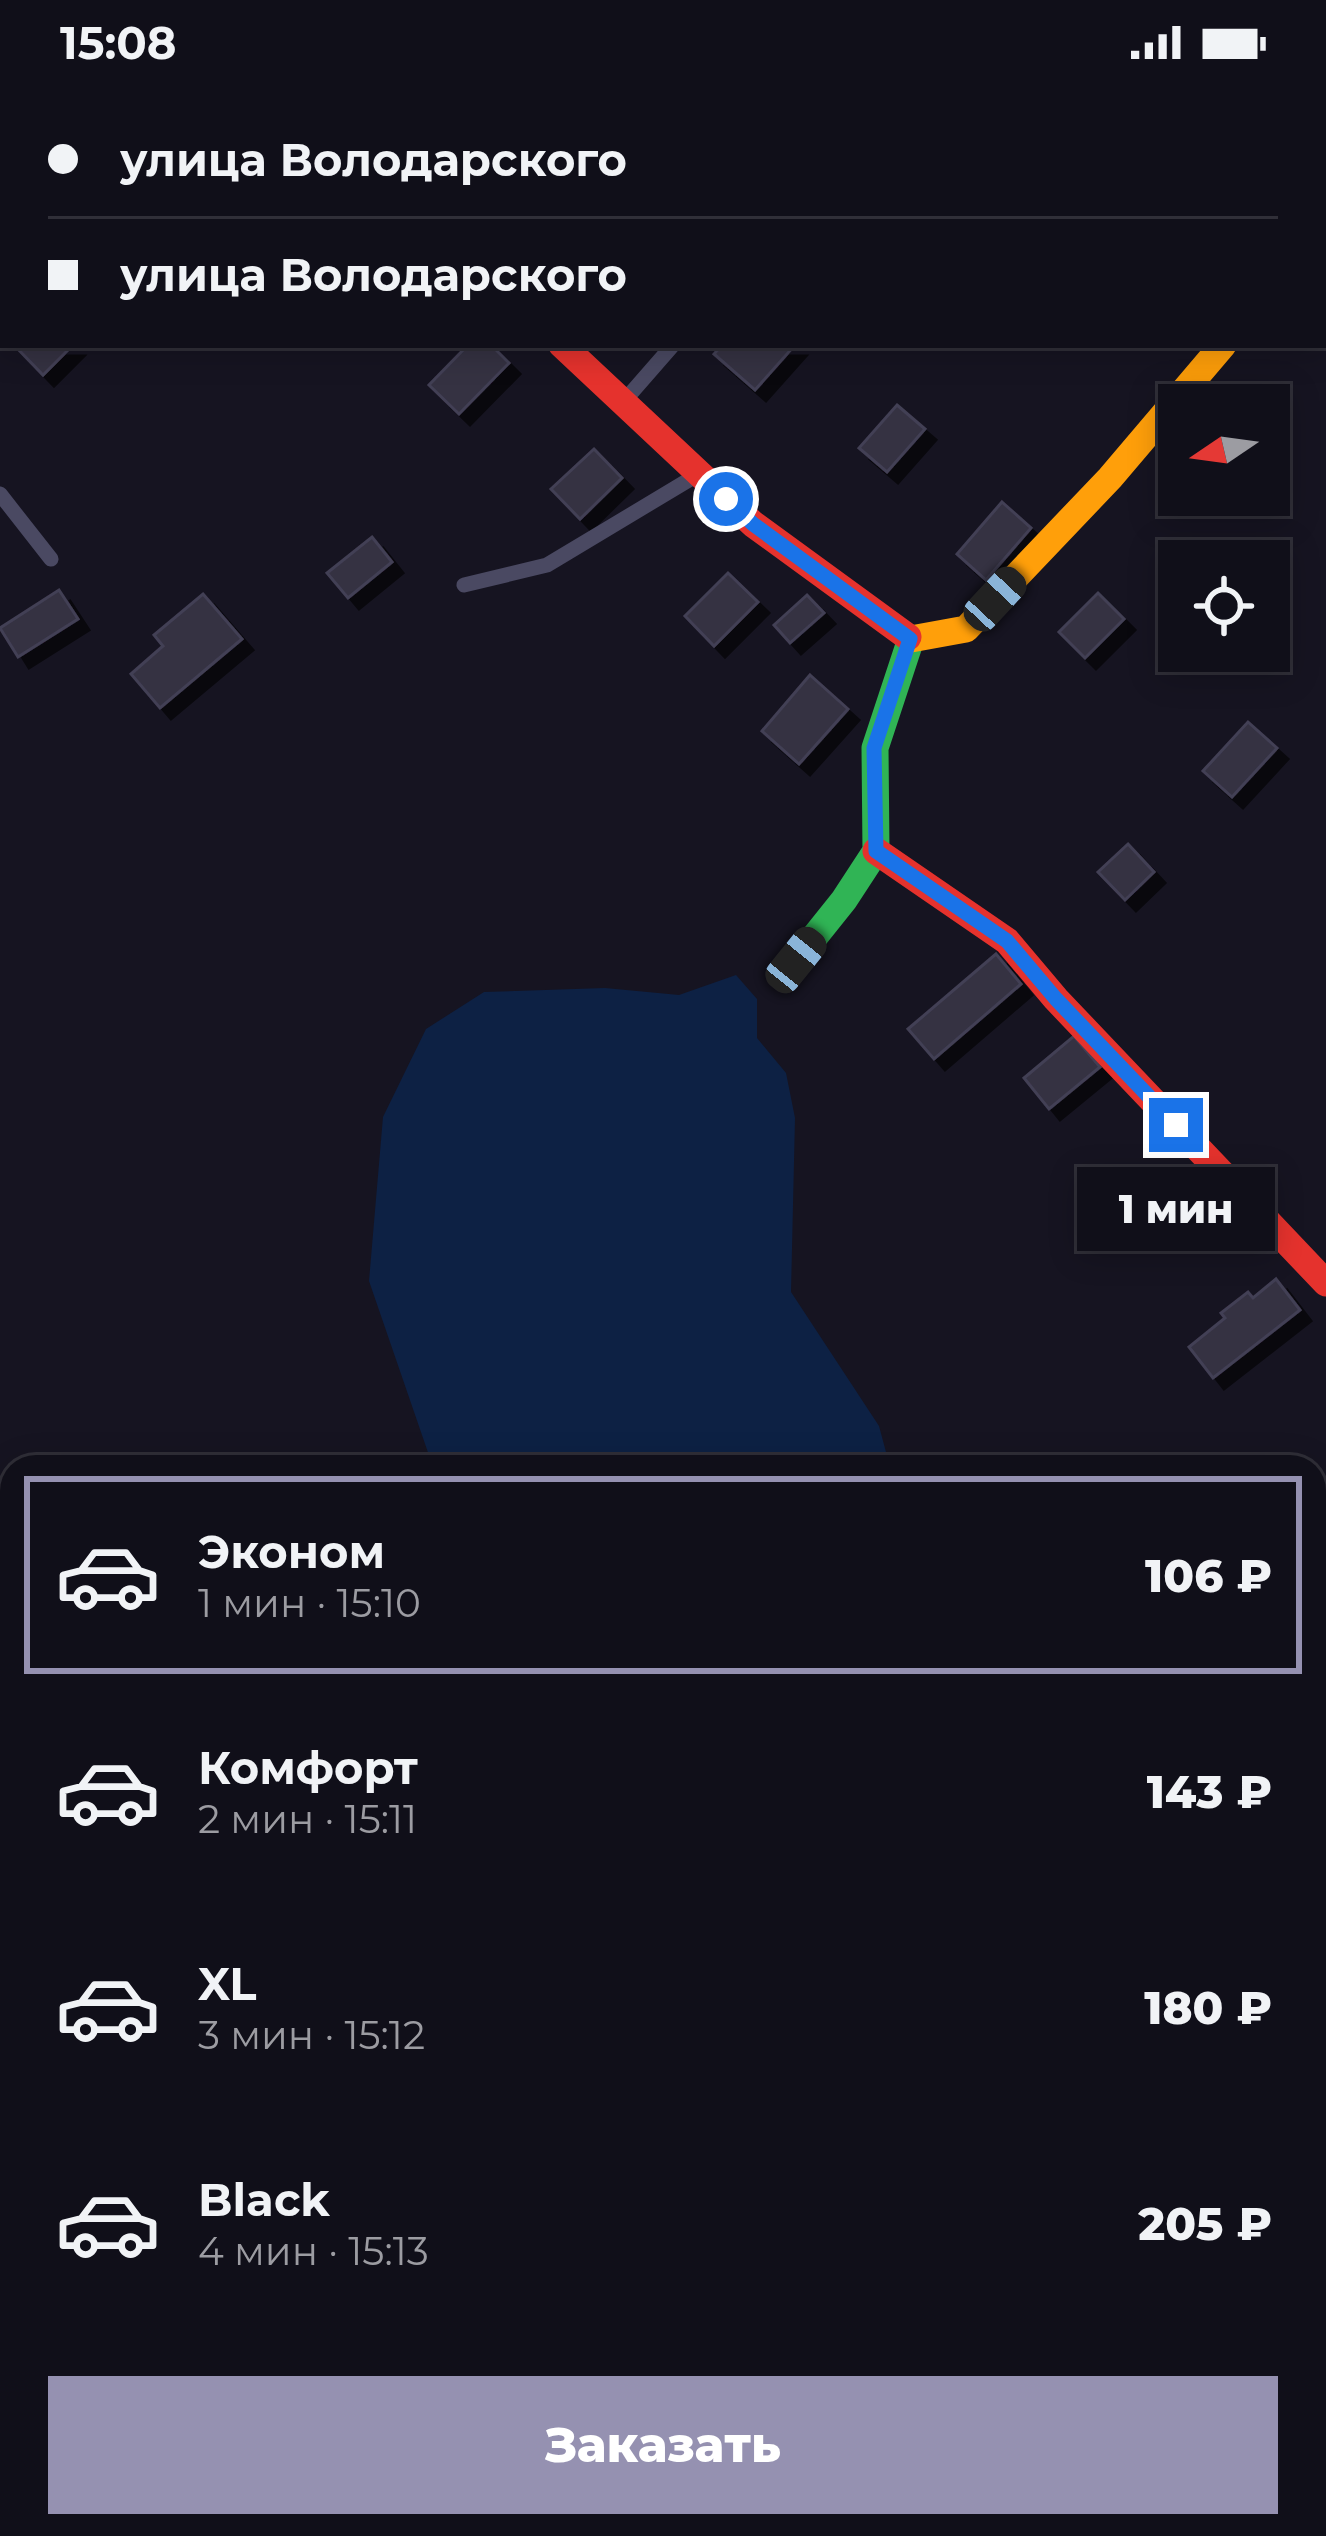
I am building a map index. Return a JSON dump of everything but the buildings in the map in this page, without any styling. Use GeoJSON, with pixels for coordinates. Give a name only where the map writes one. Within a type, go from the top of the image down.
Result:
{"type":"FeatureCollection","features":[{"type":"Feature","properties":{"kind":"street"},"geometry":{"type":"LineString","coordinates":[[565,348],[753,524],[910,639],[966,629],[1110,478],[1220,348]]}},
{"type":"Feature","properties":{"kind":"street"},"geometry":{"type":"LineString","coordinates":[[796,960],[876,851],[874,748],[910,639]]}},
{"type":"Feature","properties":{"kind":"street"},"geometry":{"type":"LineString","coordinates":[[876,851],[1007,941],[1056,999],[1326,1282]]}},
{"type":"Feature","properties":{"kind":"lane"},"geometry":{"type":"LineString","coordinates":[[623,402],[671,348]]}},
{"type":"Feature","properties":{"kind":"lane"},"geometry":{"type":"LineString","coordinates":[[464,585],[547,565],[699,474]]}},
{"type":"Feature","properties":{"kind":"lane"},"geometry":{"type":"LineString","coordinates":[[0,494],[51,559]]}},
{"type":"Feature","properties":{"kind":"water"},"geometry":{"type":"Polygon","coordinates":[[[736,975],[757,999],[757,1038],[786,1073],[795,1118],[791,1292],[879,1426],[887,1455],[429,1455],[369,1281],[383,1117],[426,1029],[484,992],[605,988],[679,995],[736,975]]]}},
{"type":"Feature","properties":{"kind":"traffic: fast"},"geometry":{"type":"LineString","coordinates":[[796,960],[876,851],[875,748],[908,637]]}},
{"type":"Feature","properties":{"kind":"traffic: slow"},"geometry":{"type":"LineString","coordinates":[[911,639],[966,629],[1110,478],[1220,348]]}},
{"type":"Feature","properties":{"kind":"traffic: jam"},"geometry":{"type":"LineString","coordinates":[[565,348],[753,524],[908,637]]}},
{"type":"Feature","properties":{"kind":"traffic: jam"},"geometry":{"type":"LineString","coordinates":[[876,851],[1007,941],[1056,999],[1326,1283]]}},
{"type":"Feature","properties":{"kind":"route"},"geometry":{"type":"LineString","coordinates":[[726,499],[910,639],[874,748],[876,851],[1007,941],[1176,1125]]}}]}
